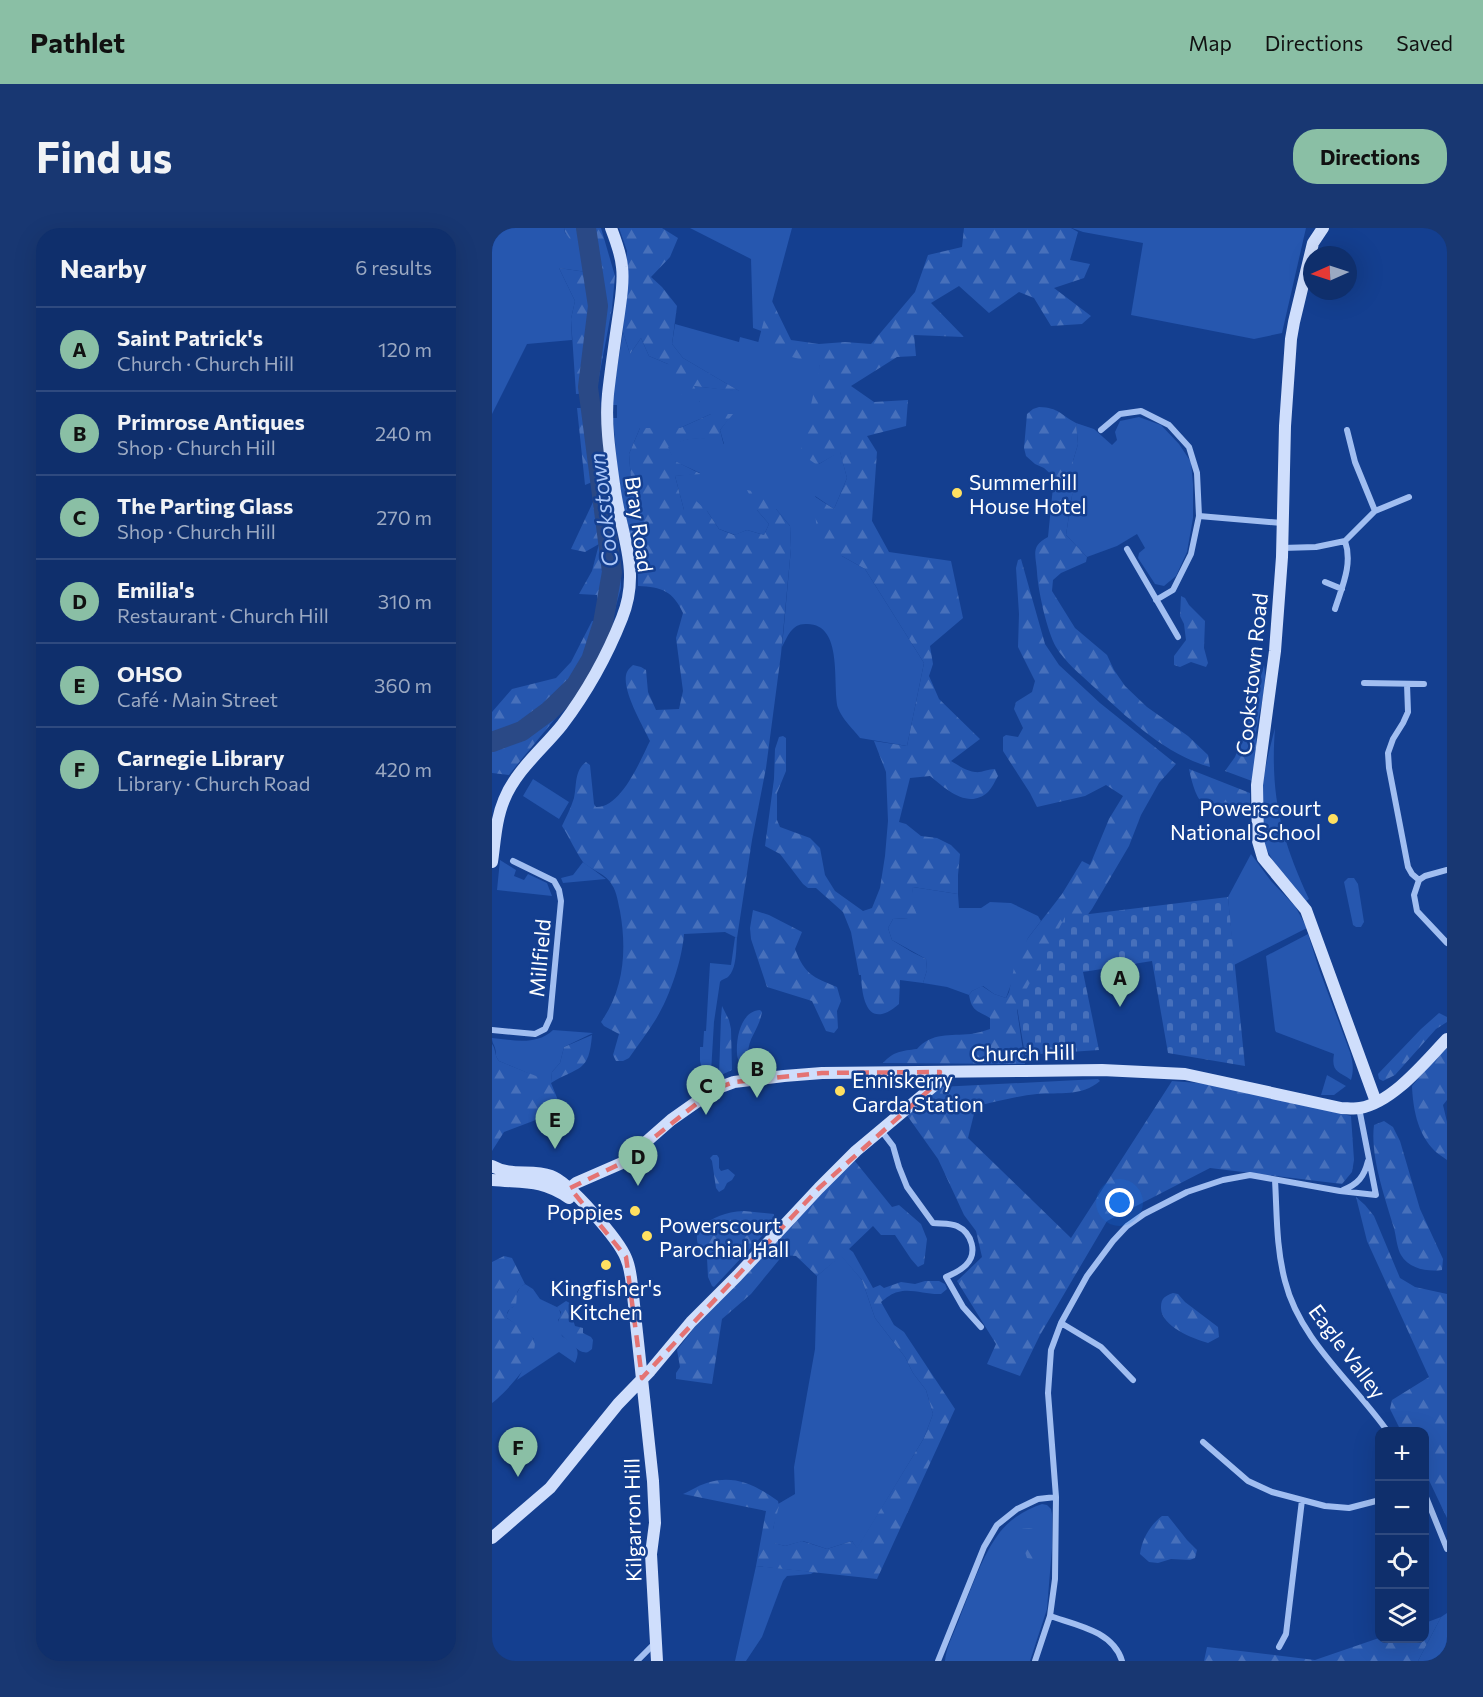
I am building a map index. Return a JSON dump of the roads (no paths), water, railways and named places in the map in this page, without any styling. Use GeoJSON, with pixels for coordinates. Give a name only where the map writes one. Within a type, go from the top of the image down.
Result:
{"type":"FeatureCollection","features":[{"type":"Feature","properties":{"kind":"main road","name":"Bray Road"},"geometry":{"type":"LineString","coordinates":[[492,862],[498,822],[513,782],[562,724],[594,677],[624,614],[628,593],[631,565],[614,487],[608,433],[608,396],[623,269],[611,228]]}},
{"type":"Feature","properties":{"kind":"main road","name":"Cookstown Road"},"geometry":{"type":"LineString","coordinates":[[1323,228],[1312,243],[1291,339],[1285,426],[1282,548],[1275,651],[1257,786],[1258,841],[1263,858],[1306,910],[1376,1102]]}},
{"type":"Feature","properties":{"kind":"main road","name":"Church Hill"},"geometry":{"type":"LineString","coordinates":[[567,1191],[576,1183],[621,1163],[671,1120],[715,1089],[734,1082],[822,1073],[1102,1070],[1185,1074],[1341,1108],[1359,1108],[1376,1102],[1395,1090],[1447,1040]]}},
{"type":"Feature","properties":{"kind":"main road"},"geometry":{"type":"LineString","coordinates":[[492,1538],[550,1488],[618,1404],[691,1322],[856,1151],[936,1084],[940,1072]]}},
{"type":"Feature","properties":{"kind":"main road"},"geometry":{"type":"LineString","coordinates":[[492,1166],[504,1172],[552,1176],[567,1191]]}},
{"type":"Feature","properties":{"kind":"main road"},"geometry":{"type":"LineString","coordinates":[[492,1179],[528,1181],[567,1191]]}},
{"type":"Feature","properties":{"kind":"main road","name":"Kilgarron Hill"},"geometry":{"type":"LineString","coordinates":[[567,1191],[606,1228],[626,1257],[630,1273],[653,1481],[655,1524],[651,1554],[657,1661]]}},
{"type":"Feature","properties":{"kind":"street"},"geometry":{"type":"LineString","coordinates":[[1101,430],[1120,414],[1141,411],[1169,425],[1189,447],[1197,473],[1199,516],[1191,554],[1173,590],[1156,600]]}},
{"type":"Feature","properties":{"kind":"street"},"geometry":{"type":"LineString","coordinates":[[1347,430],[1355,462],[1375,511]]}},
{"type":"Feature","properties":{"kind":"street"},"geometry":{"type":"LineString","coordinates":[[1282,548],[1316,547],[1345,541],[1375,511],[1409,496]]}},
{"type":"Feature","properties":{"kind":"street"},"geometry":{"type":"LineString","coordinates":[[1199,516],[1283,524]]}},
{"type":"Feature","properties":{"kind":"street"},"geometry":{"type":"LineString","coordinates":[[1335,609],[1342,589],[1349,554],[1345,541]]}},
{"type":"Feature","properties":{"kind":"street"},"geometry":{"type":"LineString","coordinates":[[1127,549],[1178,637]]}},
{"type":"Feature","properties":{"kind":"street"},"geometry":{"type":"LineString","coordinates":[[1324,582],[1342,589]]}},
{"type":"Feature","properties":{"kind":"street"},"geometry":{"type":"LineString","coordinates":[[1364,683],[1424,684]]}},
{"type":"Feature","properties":{"kind":"street"},"geometry":{"type":"LineString","coordinates":[[1407,684],[1408,712],[1388,753],[1408,867],[1419,880]]}},
{"type":"Feature","properties":{"kind":"street","name":"Millfield"},"geometry":{"type":"LineString","coordinates":[[492,1030],[535,1034],[546,1029],[550,1018],[561,901],[559,890],[554,881],[513,861]]}},
{"type":"Feature","properties":{"kind":"street"},"geometry":{"type":"LineString","coordinates":[[1447,870],[1419,880],[1414,895],[1417,911],[1447,943]]}},
{"type":"Feature","properties":{"kind":"street"},"geometry":{"type":"LineString","coordinates":[[1035,1661],[1050,1616],[1055,1579],[1056,1497],[1048,1393],[1051,1350],[1061,1323],[1087,1276],[1113,1241],[1127,1226],[1144,1214],[1187,1192],[1223,1180],[1250,1175],[1376,1195],[1359,1108]]}},
{"type":"Feature","properties":{"kind":"street"},"geometry":{"type":"LineString","coordinates":[[880,1130],[893,1146],[907,1187],[933,1223],[954,1225],[968,1233],[972,1242],[971,1259],[965,1266],[946,1277],[963,1306],[981,1327]]}},
{"type":"Feature","properties":{"kind":"street"},"geometry":{"type":"LineString","coordinates":[[1340,1191],[1355,1186],[1365,1174],[1369,1159]]}},
{"type":"Feature","properties":{"kind":"street","name":"Eagle Valley"},"geometry":{"type":"LineString","coordinates":[[1275,1180],[1279,1254],[1291,1300],[1299,1318],[1320,1348],[1385,1427]]}},
{"type":"Feature","properties":{"kind":"street"},"geometry":{"type":"LineString","coordinates":[[1061,1323],[1101,1347],[1133,1380]]}},
{"type":"Feature","properties":{"kind":"street"},"geometry":{"type":"LineString","coordinates":[[1203,1442],[1248,1480],[1272,1492],[1324,1506],[1349,1508],[1375,1501]]}},
{"type":"Feature","properties":{"kind":"street"},"geometry":{"type":"LineString","coordinates":[[938,1661],[984,1547],[997,1525],[1017,1509],[1038,1499],[1056,1497]]}},
{"type":"Feature","properties":{"kind":"street"},"geometry":{"type":"LineString","coordinates":[[1279,1647],[1286,1634],[1302,1500]]}},
{"type":"Feature","properties":{"kind":"street"},"geometry":{"type":"LineString","coordinates":[[1429,1502],[1447,1549]]}},
{"type":"Feature","properties":{"kind":"street"},"geometry":{"type":"LineString","coordinates":[[1050,1616],[1105,1637],[1118,1650],[1122,1661]]}},
{"type":"Feature","properties":{"kind":"street"},"geometry":{"type":"LineString","coordinates":[[638,1661],[657,1643]]}},
{"type":"Feature","properties":{"kind":"waterway","name":"Cookstown"},"geometry":{"type":"LineString","coordinates":[[492,742],[522,731],[549,711],[576,685],[591,660],[603,623],[612,572],[588,387],[598,306],[586,228]]}},
{"type":"Feature","properties":{"kind":"place","name":"Summerhill House Hotel"},"geometry":{"type":"Point","coordinates":[957,493]}},
{"type":"Feature","properties":{"kind":"place","name":"Powerscourt National School"},"geometry":{"type":"Point","coordinates":[1333,819]}},
{"type":"Feature","properties":{"kind":"place","name":"Saint Patrick's"},"geometry":{"type":"Point","coordinates":[1120,1007]}},
{"type":"Feature","properties":{"kind":"place","name":"Enniskerry Garda Station"},"geometry":{"type":"Point","coordinates":[840,1091]}},
{"type":"Feature","properties":{"kind":"place","name":"Primrose Antiques"},"geometry":{"type":"Point","coordinates":[757,1098]}},
{"type":"Feature","properties":{"kind":"place","name":"The Parting Glass"},"geometry":{"type":"Point","coordinates":[706,1115]}},
{"type":"Feature","properties":{"kind":"place","name":"OHSO"},"geometry":{"type":"Point","coordinates":[555,1149]}},
{"type":"Feature","properties":{"kind":"place","name":"Emilia's"},"geometry":{"type":"Point","coordinates":[638,1186]}},
{"type":"Feature","properties":{"kind":"place","name":"Poppies"},"geometry":{"type":"Point","coordinates":[635,1211]}},
{"type":"Feature","properties":{"kind":"place","name":"Powerscourt Parochial Hall"},"geometry":{"type":"Point","coordinates":[647,1236]}},
{"type":"Feature","properties":{"kind":"place","name":"Kingfisher's Kitchen"},"geometry":{"type":"Point","coordinates":[606,1265]}},
{"type":"Feature","properties":{"kind":"place","name":"Carnegie Library"},"geometry":{"type":"Point","coordinates":[518,1477]}}]}
